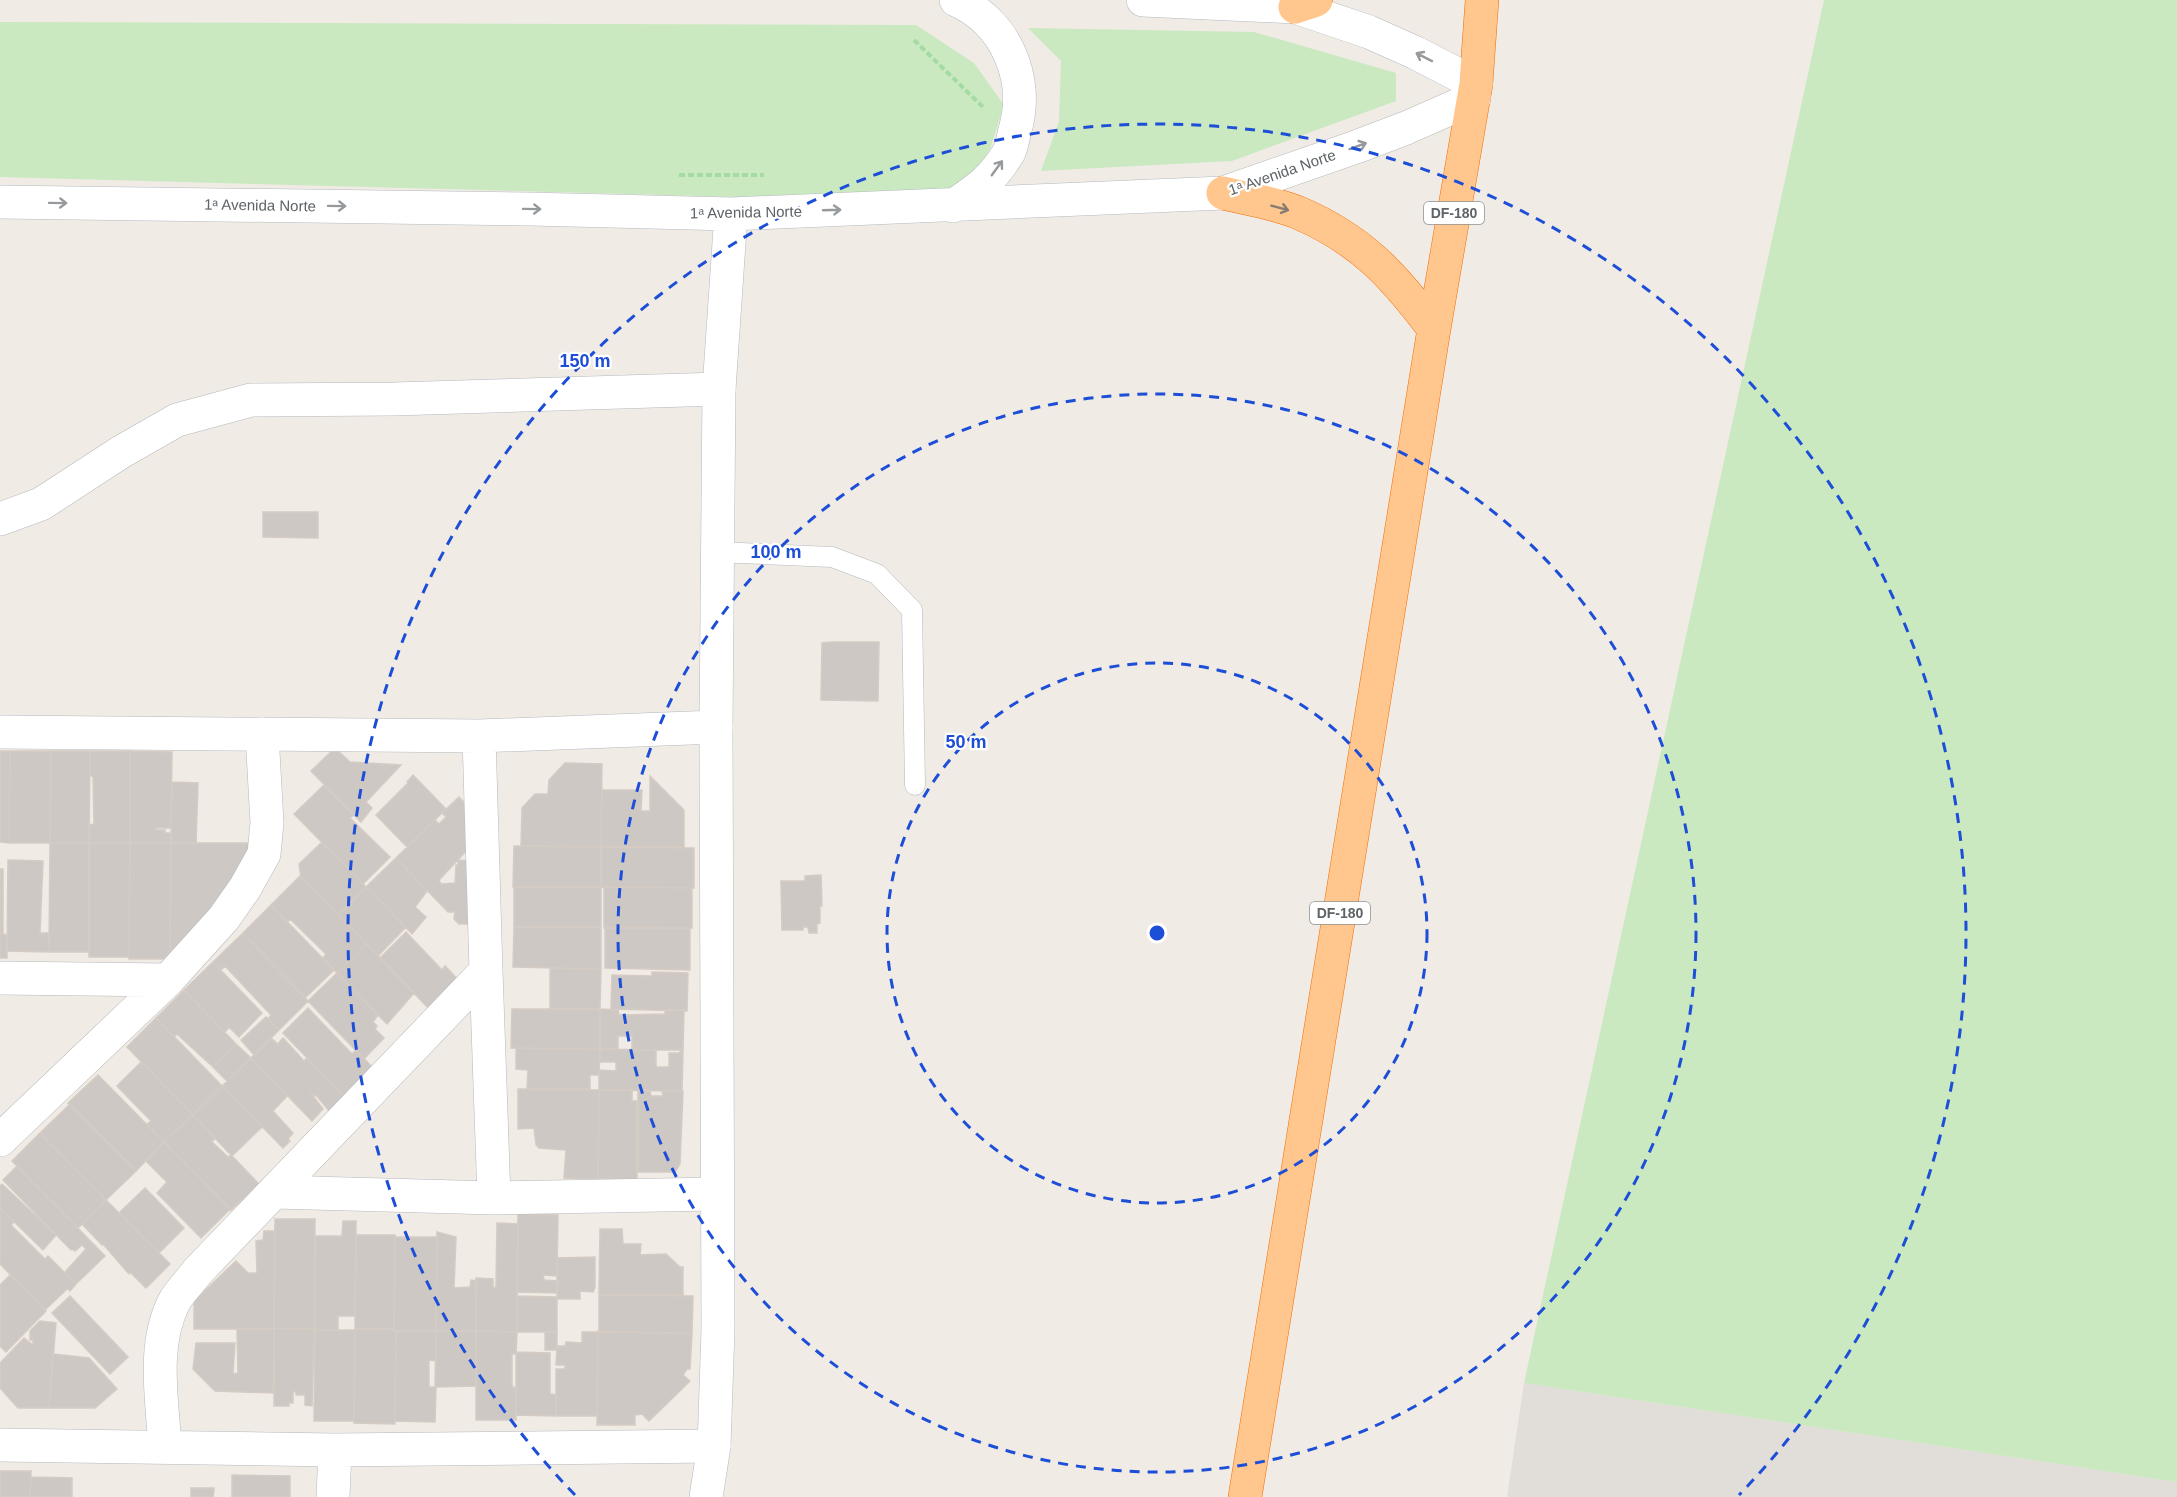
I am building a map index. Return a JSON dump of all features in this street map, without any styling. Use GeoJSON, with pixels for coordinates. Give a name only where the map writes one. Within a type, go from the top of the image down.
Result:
{"type":"FeatureCollection","features":[{"type":"Feature","properties":{"kind":"highway","name":"DF-180"},"geometry":{"type":"LineString","coordinates":[[1245,1497],[1434,329],[1475,91],[1482,0]]}},
{"type":"Feature","properties":{"kind":"highway"},"geometry":{"type":"LineString","coordinates":[[1223,193],[1297,212],[1338,232],[1377,261],[1408,295],[1434,329]]}},
{"type":"Feature","properties":{"kind":"street"},"geometry":{"type":"LineString","coordinates":[[953,206],[986,183],[1010,151],[1021,111],[1017,71],[1000,35],[970,6],[956,0]]}},
{"type":"Feature","properties":{"kind":"street"},"geometry":{"type":"LineString","coordinates":[[1143,0],[1306,4],[1416,53],[1475,91]]}},
{"type":"Feature","properties":{"kind":"street","name":"1ᵃ Avenida Norte"},"geometry":{"type":"LineString","coordinates":[[0,202],[530,208],[731,214],[1223,193],[1406,128],[1475,91]]}},
{"type":"Feature","properties":{"kind":"street"},"geometry":{"type":"LineString","coordinates":[[706,1497],[714,1446],[718,1330],[716,552],[719,389],[731,214]]}},
{"type":"Feature","properties":{"kind":"street"},"geometry":{"type":"LineString","coordinates":[[0,519],[41,504],[121,452],[177,420],[251,400],[394,399],[719,389]]}},
{"type":"Feature","properties":{"kind":"street"},"geometry":{"type":"LineString","coordinates":[[0,732],[479,736],[716,727]]}},
{"type":"Feature","properties":{"kind":"street"},"geometry":{"type":"LineString","coordinates":[[0,1140],[168,980],[224,918],[245,888],[264,854],[267,823],[262,734]]}},
{"type":"Feature","properties":{"kind":"street"},"geometry":{"type":"LineString","coordinates":[[479,736],[494,1198]]}},
{"type":"Feature","properties":{"kind":"street"},"geometry":{"type":"LineString","coordinates":[[165,1446],[161,1361],[163,1336],[174,1302],[197,1272],[486,971]]}},
{"type":"Feature","properties":{"kind":"street"},"geometry":{"type":"LineString","coordinates":[[0,978],[168,980]]}},
{"type":"Feature","properties":{"kind":"street"},"geometry":{"type":"LineString","coordinates":[[275,1192],[494,1198],[716,1194]]}},
{"type":"Feature","properties":{"kind":"street"},"geometry":{"type":"LineString","coordinates":[[0,1444],[335,1450],[714,1446]]}},
{"type":"Feature","properties":{"kind":"street"},"geometry":{"type":"LineString","coordinates":[[333,1497],[335,1450]]}},
{"type":"Feature","properties":{"kind":"lane"},"geometry":{"type":"LineString","coordinates":[[716,552],[832,556],[877,574],[912,610],[915,784]]}},
{"type":"Feature","properties":{"kind":"path"},"geometry":{"type":"LineString","coordinates":[[914,40],[991,116]]}},
{"type":"Feature","properties":{"kind":"path"},"geometry":{"type":"LineString","coordinates":[[668,175],[774,175]]}},
{"type":"Feature","properties":{"kind":"shaded area"},"geometry":{"type":"Polygon","coordinates":[[[1524,1383],[2177,1482],[2177,1497],[1507,1497],[1524,1383]]]}},
{"type":"Feature","properties":{"kind":"green space"},"geometry":{"type":"Polygon","coordinates":[[[1824,0],[2177,0],[2177,1482],[1524,1383],[1824,0]]]}},
{"type":"Feature","properties":{"kind":"green space"},"geometry":{"type":"Polygon","coordinates":[[[0,22],[916,25],[974,63],[1004,105],[990,149],[957,203],[0,177],[0,22]]]}},
{"type":"Feature","properties":{"kind":"green space"},"geometry":{"type":"Polygon","coordinates":[[[1028,28],[1254,32],[1396,73],[1396,101],[1232,161],[1041,171],[1059,121],[1061,61],[1028,28]]]}},
{"type":"Feature","properties":{"kind":"building"},"geometry":{"type":"Polygon","coordinates":[[[263,512],[318,512],[318,538],[263,537],[263,512]]]}},
{"type":"Feature","properties":{"kind":"building"},"geometry":{"type":"Polygon","coordinates":[[[879,642],[878,701],[821,700],[822,643],[879,642]]]}},
{"type":"Feature","properties":{"kind":"building"},"geometry":{"type":"Polygon","coordinates":[[[335,748],[350,762],[401,765],[366,802],[372,808],[361,822],[311,771],[335,748]]]}},
{"type":"Feature","properties":{"kind":"building"},"geometry":{"type":"Polygon","coordinates":[[[0,751],[10,751],[9,843],[0,842],[0,751]]]}},
{"type":"Feature","properties":{"kind":"building"},"geometry":{"type":"Polygon","coordinates":[[[10,751],[51,751],[50,843],[9,843],[10,751]]]}},
{"type":"Feature","properties":{"kind":"building"},"geometry":{"type":"Polygon","coordinates":[[[51,751],[90,751],[89,843],[50,843],[51,751]]]}},
{"type":"Feature","properties":{"kind":"building"},"geometry":{"type":"Polygon","coordinates":[[[90,751],[130,751],[130,843],[89,843],[89,825],[94,824],[90,751]]]}},
{"type":"Feature","properties":{"kind":"building"},"geometry":{"type":"Polygon","coordinates":[[[130,751],[172,752],[171,828],[156,828],[156,830],[165,830],[165,833],[171,833],[171,843],[130,843],[130,751]]]}},
{"type":"Feature","properties":{"kind":"building"},"geometry":{"type":"Polygon","coordinates":[[[565,763],[602,764],[601,847],[521,846],[522,808],[535,794],[548,794],[549,780],[565,763]]]}},
{"type":"Feature","properties":{"kind":"building"},"geometry":{"type":"Polygon","coordinates":[[[413,775],[446,809],[407,847],[376,815],[413,775]]]}},
{"type":"Feature","properties":{"kind":"building"},"geometry":{"type":"Polygon","coordinates":[[[650,776],[684,810],[684,847],[601,847],[602,790],[642,790],[641,811],[650,811],[650,776]]]}},
{"type":"Feature","properties":{"kind":"building"},"geometry":{"type":"Polygon","coordinates":[[[172,782],[198,783],[196,844],[171,843],[172,782]]]}},
{"type":"Feature","properties":{"kind":"building"},"geometry":{"type":"Polygon","coordinates":[[[324,785],[354,815],[350,818],[390,857],[363,884],[294,814],[324,785]]]}},
{"type":"Feature","properties":{"kind":"building"},"geometry":{"type":"Polygon","coordinates":[[[459,797],[470,808],[468,849],[439,880],[441,884],[455,883],[458,860],[469,861],[469,924],[459,924],[454,919],[455,912],[448,912],[396,858],[435,820],[439,824],[446,817],[442,813],[459,797]]]}},
{"type":"Feature","properties":{"kind":"building"},"geometry":{"type":"Polygon","coordinates":[[[322,842],[366,887],[338,915],[301,877],[299,864],[322,842]]]}},
{"type":"Feature","properties":{"kind":"building"},"geometry":{"type":"Polygon","coordinates":[[[50,843],[89,843],[89,952],[49,952],[50,843]]]}},
{"type":"Feature","properties":{"kind":"building"},"geometry":{"type":"Polygon","coordinates":[[[89,843],[130,843],[129,957],[89,957],[89,843]]]}},
{"type":"Feature","properties":{"kind":"building"},"geometry":{"type":"Polygon","coordinates":[[[130,843],[171,843],[170,952],[163,959],[129,959],[130,843]]]}},
{"type":"Feature","properties":{"kind":"building"},"geometry":{"type":"Polygon","coordinates":[[[171,843],[252,843],[235,885],[167,956],[170,952],[171,843]]]}},
{"type":"Feature","properties":{"kind":"building"},"geometry":{"type":"Polygon","coordinates":[[[514,846],[601,847],[601,887],[513,887],[514,846]]]}},
{"type":"Feature","properties":{"kind":"building"},"geometry":{"type":"Polygon","coordinates":[[[601,847],[694,848],[694,888],[601,887],[601,847]]]}},
{"type":"Feature","properties":{"kind":"building"},"geometry":{"type":"Polygon","coordinates":[[[396,858],[427,891],[415,907],[426,917],[412,934],[366,887],[396,858]]]}},
{"type":"Feature","properties":{"kind":"building"},"geometry":{"type":"Polygon","coordinates":[[[8,860],[43,861],[40,933],[49,933],[49,952],[7,951],[8,860]]]}},
{"type":"Feature","properties":{"kind":"building"},"geometry":{"type":"Polygon","coordinates":[[[0,869],[3,869],[3,934],[7,935],[7,958],[0,958],[0,869]]]}},
{"type":"Feature","properties":{"kind":"building"},"geometry":{"type":"Polygon","coordinates":[[[821,875],[822,906],[820,906],[820,923],[817,924],[817,933],[809,933],[808,927],[803,927],[803,930],[782,930],[781,881],[805,881],[805,876],[821,875]]]}},
{"type":"Feature","properties":{"kind":"building"},"geometry":{"type":"Polygon","coordinates":[[[300,876],[367,944],[337,973],[323,958],[326,954],[290,919],[288,922],[271,905],[300,876]]]}},
{"type":"Feature","properties":{"kind":"building"},"geometry":{"type":"Polygon","coordinates":[[[366,887],[406,927],[378,956],[338,915],[366,887]]]}},
{"type":"Feature","properties":{"kind":"building"},"geometry":{"type":"Polygon","coordinates":[[[514,887],[601,887],[601,927],[514,927],[514,887]]]}},
{"type":"Feature","properties":{"kind":"building"},"geometry":{"type":"Polygon","coordinates":[[[604,887],[692,888],[692,928],[604,928],[604,887]]]}},
{"type":"Feature","properties":{"kind":"building"},"geometry":{"type":"Polygon","coordinates":[[[271,905],[334,970],[305,998],[243,933],[271,905]]]}},
{"type":"Feature","properties":{"kind":"building"},"geometry":{"type":"Polygon","coordinates":[[[514,927],[601,927],[601,969],[513,967],[514,927]]]}},
{"type":"Feature","properties":{"kind":"building"},"geometry":{"type":"Polygon","coordinates":[[[605,927],[690,928],[690,970],[605,968],[605,927]]]}},
{"type":"Feature","properties":{"kind":"building"},"geometry":{"type":"Polygon","coordinates":[[[406,932],[442,970],[445,966],[463,985],[433,1013],[380,958],[406,932]]]}},
{"type":"Feature","properties":{"kind":"building"},"geometry":{"type":"Polygon","coordinates":[[[243,933],[308,1001],[279,1030],[268,1019],[271,1015],[225,966],[221,970],[213,962],[243,933]]]}},
{"type":"Feature","properties":{"kind":"building"},"geometry":{"type":"Polygon","coordinates":[[[367,944],[414,993],[387,1024],[337,973],[367,944]]]}},
{"type":"Feature","properties":{"kind":"building"},"geometry":{"type":"Polygon","coordinates":[[[213,962],[262,1013],[239,1037],[229,1027],[225,1032],[184,990],[213,962]]]}},
{"type":"Feature","properties":{"kind":"building"},"geometry":{"type":"Polygon","coordinates":[[[550,968],[601,969],[600,1009],[550,1009],[550,968]]]}},
{"type":"Feature","properties":{"kind":"building"},"geometry":{"type":"Polygon","coordinates":[[[652,972],[688,973],[687,1011],[611,1009],[612,975],[652,976],[652,972]]]}},
{"type":"Feature","properties":{"kind":"building"},"geometry":{"type":"Polygon","coordinates":[[[337,973],[378,1015],[373,1022],[377,1026],[375,1029],[384,1038],[364,1059],[308,1001],[337,973]]]}},
{"type":"Feature","properties":{"kind":"building"},"geometry":{"type":"Polygon","coordinates":[[[184,990],[236,1044],[213,1067],[177,1034],[174,1037],[156,1018],[184,990]]]}},
{"type":"Feature","properties":{"kind":"building"},"geometry":{"type":"Polygon","coordinates":[[[308,1008],[352,1054],[356,1050],[374,1069],[346,1098],[283,1033],[308,1008]]]}},
{"type":"Feature","properties":{"kind":"building"},"geometry":{"type":"Polygon","coordinates":[[[512,1009],[600,1009],[600,1049],[511,1048],[512,1009]]]}},
{"type":"Feature","properties":{"kind":"building"},"geometry":{"type":"Polygon","coordinates":[[[600,1009],[618,1010],[619,1015],[665,1014],[665,1010],[684,1010],[683,1050],[632,1050],[632,1036],[618,1036],[618,1049],[600,1049],[600,1009]]]}},
{"type":"Feature","properties":{"kind":"building"},"geometry":{"type":"Polygon","coordinates":[[[266,1017],[279,1030],[254,1055],[241,1040],[266,1017]]]}},
{"type":"Feature","properties":{"kind":"building"},"geometry":{"type":"Polygon","coordinates":[[[156,1018],[222,1086],[193,1115],[127,1047],[156,1018]]]}},
{"type":"Feature","properties":{"kind":"building"},"geometry":{"type":"Polygon","coordinates":[[[271,1038],[278,1044],[283,1038],[304,1061],[307,1058],[345,1097],[330,1112],[316,1095],[310,1092],[323,1109],[312,1121],[251,1058],[271,1038]]]}},
{"type":"Feature","properties":{"kind":"building"},"geometry":{"type":"Polygon","coordinates":[[[236,1044],[251,1058],[227,1081],[213,1067],[236,1044]]]}},
{"type":"Feature","properties":{"kind":"building"},"geometry":{"type":"Polygon","coordinates":[[[516,1048],[600,1049],[599,1075],[590,1075],[590,1089],[527,1089],[528,1070],[516,1069],[516,1048]]]}},
{"type":"Feature","properties":{"kind":"building"},"geometry":{"type":"Polygon","coordinates":[[[600,1049],[656,1050],[656,1067],[669,1067],[669,1053],[680,1053],[680,1050],[683,1050],[682,1091],[599,1090],[599,1070],[616,1071],[616,1062],[600,1062],[600,1049]]]}},
{"type":"Feature","properties":{"kind":"building"},"geometry":{"type":"Polygon","coordinates":[[[251,1058],[287,1096],[273,1111],[293,1133],[288,1139],[290,1141],[283,1148],[222,1086],[251,1058]]]}},
{"type":"Feature","properties":{"kind":"building"},"geometry":{"type":"Polygon","coordinates":[[[141,1062],[193,1115],[164,1142],[147,1124],[151,1121],[117,1086],[141,1062]]]}},
{"type":"Feature","properties":{"kind":"building"},"geometry":{"type":"Polygon","coordinates":[[[98,1075],[164,1142],[136,1171],[68,1103],[98,1075]]]}},
{"type":"Feature","properties":{"kind":"building"},"geometry":{"type":"Polygon","coordinates":[[[222,1086],[262,1127],[232,1156],[193,1115],[222,1086]]]}},
{"type":"Feature","properties":{"kind":"building"},"geometry":{"type":"Polygon","coordinates":[[[518,1089],[599,1090],[598,1179],[564,1178],[566,1150],[539,1148],[536,1145],[534,1128],[518,1129],[518,1089]]]}},
{"type":"Feature","properties":{"kind":"building"},"geometry":{"type":"Polygon","coordinates":[[[599,1090],[632,1090],[632,1101],[637,1101],[637,1179],[598,1179],[599,1090]]]}},
{"type":"Feature","properties":{"kind":"building"},"geometry":{"type":"Polygon","coordinates":[[[638,1090],[650,1090],[651,1096],[663,1096],[662,1091],[683,1091],[680,1164],[675,1172],[638,1172],[638,1090]]]}},
{"type":"Feature","properties":{"kind":"building"},"geometry":{"type":"Polygon","coordinates":[[[70,1104],[136,1171],[106,1200],[40,1133],[70,1104]]]}},
{"type":"Feature","properties":{"kind":"building"},"geometry":{"type":"Polygon","coordinates":[[[193,1115],[215,1138],[212,1142],[228,1157],[231,1155],[259,1184],[231,1210],[164,1142],[193,1115]]]}},
{"type":"Feature","properties":{"kind":"building"},"geometry":{"type":"Polygon","coordinates":[[[40,1133],[106,1200],[78,1228],[12,1161],[40,1133]]]}},
{"type":"Feature","properties":{"kind":"building"},"geometry":{"type":"Polygon","coordinates":[[[164,1142],[230,1209],[201,1238],[157,1193],[167,1182],[146,1161],[164,1142]]]}},
{"type":"Feature","properties":{"kind":"building"},"geometry":{"type":"Polygon","coordinates":[[[17,1166],[105,1256],[76,1284],[65,1272],[86,1249],[82,1245],[75,1251],[71,1250],[3,1180],[17,1166]]]}},
{"type":"Feature","properties":{"kind":"building"},"geometry":{"type":"Polygon","coordinates":[[[2,1184],[56,1235],[43,1250],[0,1208],[0,1186],[2,1184]]]}},
{"type":"Feature","properties":{"kind":"building"},"geometry":{"type":"Polygon","coordinates":[[[145,1188],[184,1228],[159,1253],[119,1213],[145,1188]]]}},
{"type":"Feature","properties":{"kind":"building"},"geometry":{"type":"Polygon","coordinates":[[[106,1200],[170,1264],[146,1288],[130,1272],[129,1274],[82,1224],[106,1200]]]}},
{"type":"Feature","properties":{"kind":"building"},"geometry":{"type":"Polygon","coordinates":[[[0,1208],[14,1222],[11,1225],[45,1259],[48,1256],[76,1284],[70,1291],[68,1288],[45,1310],[0,1264],[0,1208]]]}},
{"type":"Feature","properties":{"kind":"building"},"geometry":{"type":"Polygon","coordinates":[[[518,1214],[558,1215],[557,1276],[543,1275],[544,1280],[558,1281],[557,1293],[517,1292],[518,1214]]]}},
{"type":"Feature","properties":{"kind":"building"},"geometry":{"type":"Polygon","coordinates":[[[275,1219],[315,1219],[314,1329],[274,1328],[275,1219]]]}},
{"type":"Feature","properties":{"kind":"building"},"geometry":{"type":"Polygon","coordinates":[[[343,1221],[356,1221],[355,1316],[338,1316],[338,1330],[315,1330],[315,1236],[342,1236],[343,1221]]]}},
{"type":"Feature","properties":{"kind":"building"},"geometry":{"type":"Polygon","coordinates":[[[497,1223],[518,1224],[517,1332],[476,1331],[476,1278],[493,1279],[493,1287],[496,1288],[497,1223]]]}},
{"type":"Feature","properties":{"kind":"building"},"geometry":{"type":"Polygon","coordinates":[[[600,1229],[622,1229],[623,1244],[641,1244],[640,1255],[666,1254],[680,1267],[683,1267],[683,1295],[599,1295],[600,1229]]]}},
{"type":"Feature","properties":{"kind":"building"},"geometry":{"type":"Polygon","coordinates":[[[264,1231],[275,1231],[274,1329],[194,1329],[194,1301],[236,1261],[248,1273],[257,1273],[256,1241],[263,1240],[264,1231]]]}},
{"type":"Feature","properties":{"kind":"building"},"geometry":{"type":"Polygon","coordinates":[[[437,1232],[456,1237],[454,1288],[470,1287],[471,1280],[477,1281],[476,1331],[436,1331],[437,1232]]]}},
{"type":"Feature","properties":{"kind":"building"},"geometry":{"type":"Polygon","coordinates":[[[356,1235],[395,1235],[394,1329],[355,1329],[356,1235]]]}},
{"type":"Feature","properties":{"kind":"building"},"geometry":{"type":"Polygon","coordinates":[[[395,1237],[437,1237],[436,1331],[394,1331],[395,1237]]]}},
{"type":"Feature","properties":{"kind":"building"},"geometry":{"type":"Polygon","coordinates":[[[595,1257],[593,1292],[580,1291],[580,1299],[557,1299],[557,1258],[595,1257]]]}},
{"type":"Feature","properties":{"kind":"building"},"geometry":{"type":"Polygon","coordinates":[[[10,1275],[46,1311],[6,1352],[0,1346],[0,1285],[10,1275]]]}},
{"type":"Feature","properties":{"kind":"building"},"geometry":{"type":"Polygon","coordinates":[[[599,1295],[693,1296],[692,1333],[599,1332],[599,1295]]]}},
{"type":"Feature","properties":{"kind":"building"},"geometry":{"type":"Polygon","coordinates":[[[70,1296],[128,1357],[110,1374],[52,1313],[70,1296]]]}},
{"type":"Feature","properties":{"kind":"building"},"geometry":{"type":"Polygon","coordinates":[[[517,1296],[557,1297],[557,1332],[517,1332],[517,1296]]]}},
{"type":"Feature","properties":{"kind":"building"},"geometry":{"type":"Polygon","coordinates":[[[40,1321],[56,1323],[49,1408],[18,1408],[0,1388],[0,1363],[24,1338],[33,1345],[33,1340],[30,1340],[30,1331],[40,1321]]]}},
{"type":"Feature","properties":{"kind":"building"},"geometry":{"type":"Polygon","coordinates":[[[274,1328],[314,1329],[312,1406],[305,1405],[305,1395],[296,1395],[293,1391],[293,1403],[289,1403],[289,1406],[274,1406],[274,1328]]]}},
{"type":"Feature","properties":{"kind":"building"},"geometry":{"type":"Polygon","coordinates":[[[237,1329],[274,1329],[273,1393],[215,1391],[193,1369],[196,1343],[235,1343],[233,1372],[238,1373],[237,1329]]]}},
{"type":"Feature","properties":{"kind":"building"},"geometry":{"type":"Polygon","coordinates":[[[355,1329],[394,1329],[396,1331],[395,1424],[354,1423],[355,1329]]]}},
{"type":"Feature","properties":{"kind":"building"},"geometry":{"type":"Polygon","coordinates":[[[315,1330],[355,1330],[354,1421],[314,1421],[315,1330]]]}},
{"type":"Feature","properties":{"kind":"building"},"geometry":{"type":"Polygon","coordinates":[[[396,1331],[436,1331],[436,1361],[429,1360],[429,1387],[436,1387],[435,1422],[395,1421],[396,1331]]]}},
{"type":"Feature","properties":{"kind":"building"},"geometry":{"type":"Polygon","coordinates":[[[436,1331],[476,1331],[476,1386],[435,1387],[436,1331]]]}},
{"type":"Feature","properties":{"kind":"building"},"geometry":{"type":"Polygon","coordinates":[[[476,1331],[517,1332],[516,1354],[512,1354],[512,1387],[516,1387],[516,1420],[476,1420],[476,1331]]]}},
{"type":"Feature","properties":{"kind":"building"},"geometry":{"type":"Polygon","coordinates":[[[598,1331],[692,1334],[690,1369],[687,1369],[683,1375],[690,1381],[649,1421],[642,1414],[635,1415],[635,1425],[597,1425],[598,1331]]]}},
{"type":"Feature","properties":{"kind":"building"},"geometry":{"type":"Polygon","coordinates":[[[545,1332],[557,1332],[557,1350],[545,1350],[545,1332]]]}},
{"type":"Feature","properties":{"kind":"building"},"geometry":{"type":"Polygon","coordinates":[[[582,1332],[598,1332],[597,1416],[556,1416],[556,1369],[565,1369],[565,1365],[556,1365],[557,1346],[565,1346],[566,1342],[582,1343],[582,1332]]]}},
{"type":"Feature","properties":{"kind":"building"},"geometry":{"type":"Polygon","coordinates":[[[516,1352],[550,1353],[550,1394],[557,1395],[556,1416],[516,1415],[516,1352]]]}},
{"type":"Feature","properties":{"kind":"building"},"geometry":{"type":"Polygon","coordinates":[[[53,1354],[89,1358],[117,1389],[95,1408],[49,1408],[53,1354]]]}},
{"type":"Feature","properties":{"kind":"building"},"geometry":{"type":"Polygon","coordinates":[[[0,1471],[31,1471],[30,1497],[0,1497],[0,1471]]]}},
{"type":"Feature","properties":{"kind":"building"},"geometry":{"type":"Polygon","coordinates":[[[232,1475],[290,1476],[290,1497],[232,1497],[232,1475]]]}},
{"type":"Feature","properties":{"kind":"building"},"geometry":{"type":"Polygon","coordinates":[[[31,1477],[72,1478],[72,1497],[30,1497],[31,1477]]]}},
{"type":"Feature","properties":{"kind":"building"},"geometry":{"type":"Polygon","coordinates":[[[191,1488],[214,1488],[213,1497],[191,1497],[191,1488]]]}}]}
